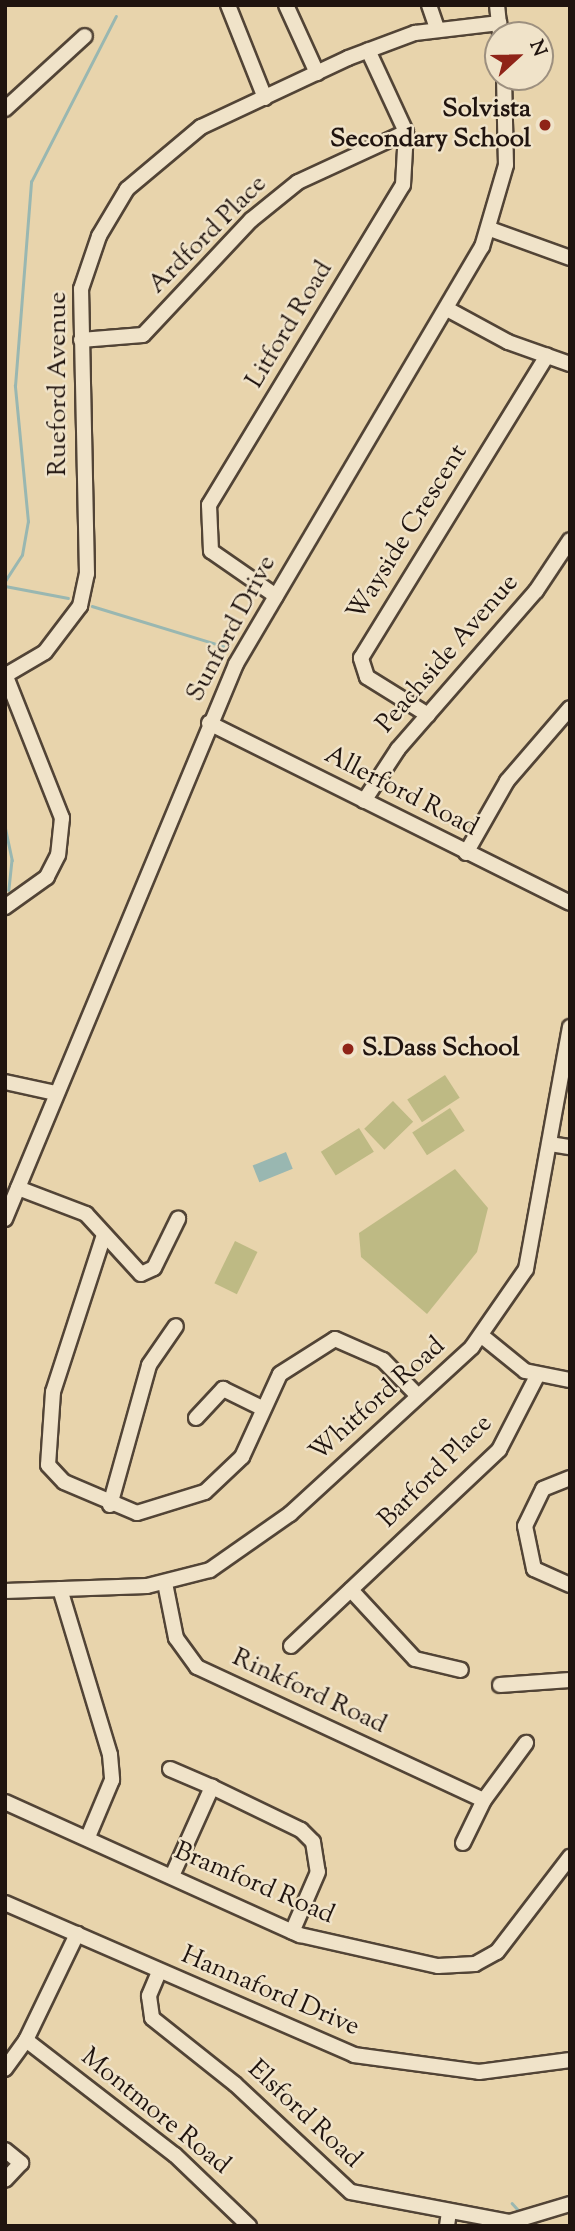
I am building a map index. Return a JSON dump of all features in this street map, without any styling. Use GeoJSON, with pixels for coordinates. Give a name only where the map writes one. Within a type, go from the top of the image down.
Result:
{"type":"FeatureCollection","features":[{"type":"Feature","properties":{"kind":"street"},"geometry":{"type":"LineString","coordinates":[[229,5],[265,97]]}},
{"type":"Feature","properties":{"kind":"street"},"geometry":{"type":"LineString","coordinates":[[286,5],[317,73]]}},
{"type":"Feature","properties":{"kind":"street"},"geometry":{"type":"LineString","coordinates":[[429,5],[438,28]]}},
{"type":"Feature","properties":{"kind":"street","name":"Rueford Avenue"},"geometry":{"type":"LineString","coordinates":[[5,675],[45,652],[80,606],[86,574],[81,340],[88,262],[127,189],[174,144],[265,97],[368,50],[438,28],[484,29]]}},
{"type":"Feature","properties":{"kind":"street"},"geometry":{"type":"LineString","coordinates":[[5,109],[85,36]]}},
{"type":"Feature","properties":{"kind":"street","name":"Litford Road"},"geometry":{"type":"LineString","coordinates":[[276,596],[211,551],[209,505],[403,185],[406,132],[368,50]]}},
{"type":"Feature","properties":{"kind":"street","name":"Sunford Drive"},"geometry":{"type":"LineString","coordinates":[[5,1219],[209,723],[276,596],[449,310],[490,229],[506,164],[504,91]]}},
{"type":"Feature","properties":{"kind":"street","name":"Ardford Place"},"geometry":{"type":"LineString","coordinates":[[81,340],[143,335],[251,220],[298,182],[406,132]]}},
{"type":"Feature","properties":{"kind":"street"},"geometry":{"type":"LineString","coordinates":[[490,229],[570,258]]}},
{"type":"Feature","properties":{"kind":"street"},"geometry":{"type":"LineString","coordinates":[[449,310],[570,364]]}},
{"type":"Feature","properties":{"kind":"street","name":"Wayside Crescent"},"geometry":{"type":"LineString","coordinates":[[428,715],[367,677],[361,658],[547,356]]}},
{"type":"Feature","properties":{"kind":"street","name":"Peachside Avenue"},"geometry":{"type":"LineString","coordinates":[[364,801],[428,715],[536,592],[570,540]]}},
{"type":"Feature","properties":{"kind":"street"},"geometry":{"type":"LineString","coordinates":[[5,675],[62,818],[58,855],[47,877],[5,907]]}},
{"type":"Feature","properties":{"kind":"street"},"geometry":{"type":"LineString","coordinates":[[466,853],[507,781],[570,708]]}},
{"type":"Feature","properties":{"kind":"street","name":"Allerford Road"},"geometry":{"type":"LineString","coordinates":[[209,723],[570,904]]}},
{"type":"Feature","properties":{"kind":"street","name":"Whitford Road"},"geometry":{"type":"LineString","coordinates":[[5,1591],[165,1583],[210,1570],[262,1537],[482,1336],[526,1269],[570,1027]]}},
{"type":"Feature","properties":{"kind":"street"},"geometry":{"type":"LineString","coordinates":[[5,1082],[55,1093]]}},
{"type":"Feature","properties":{"kind":"street"},"geometry":{"type":"LineString","coordinates":[[550,1144],[570,1147]]}},
{"type":"Feature","properties":{"kind":"street"},"geometry":{"type":"LineString","coordinates":[[18,1188],[80,1211],[145,1275],[178,1219]]}},
{"type":"Feature","properties":{"kind":"street"},"geometry":{"type":"LineString","coordinates":[[104,1235],[65,1342],[47,1452],[57,1477],[110,1505],[148,1512],[205,1492],[242,1457],[262,1408],[280,1374],[335,1339],[383,1360],[418,1396]]}},
{"type":"Feature","properties":{"kind":"street"},"geometry":{"type":"LineString","coordinates":[[110,1505],[149,1365],[176,1326]]}},
{"type":"Feature","properties":{"kind":"street"},"geometry":{"type":"LineString","coordinates":[[482,1336],[537,1376],[570,1380]]}},
{"type":"Feature","properties":{"kind":"street","name":"Barford Place"},"geometry":{"type":"LineString","coordinates":[[291,1646],[499,1450],[537,1376]]}},
{"type":"Feature","properties":{"kind":"street"},"geometry":{"type":"LineString","coordinates":[[196,1418],[223,1389],[262,1408]]}},
{"type":"Feature","properties":{"kind":"street"},"geometry":{"type":"LineString","coordinates":[[570,1478],[543,1489],[525,1526],[534,1569],[570,1585]]}},
{"type":"Feature","properties":{"kind":"street","name":"Rinkford Road"},"geometry":{"type":"LineString","coordinates":[[165,1583],[176,1638],[197,1667],[484,1800]]}},
{"type":"Feature","properties":{"kind":"street"},"geometry":{"type":"LineString","coordinates":[[60,1589],[110,1755],[112,1780],[88,1837]]}},
{"type":"Feature","properties":{"kind":"street"},"geometry":{"type":"LineString","coordinates":[[351,1590],[415,1659],[461,1670]]}},
{"type":"Feature","properties":{"kind":"street"},"geometry":{"type":"LineString","coordinates":[[500,1685],[570,1680]]}},
{"type":"Feature","properties":{"kind":"street"},"geometry":{"type":"LineString","coordinates":[[463,1843],[484,1800],[526,1743]]}},
{"type":"Feature","properties":{"kind":"street"},"geometry":{"type":"LineString","coordinates":[[170,1769],[300,1830],[313,1842],[317,1872],[292,1932]]}},
{"type":"Feature","properties":{"kind":"street"},"geometry":{"type":"LineString","coordinates":[[172,1876],[212,1787]]}},
{"type":"Feature","properties":{"kind":"street","name":"Bramford Road"},"geometry":{"type":"LineString","coordinates":[[5,1802],[88,1837],[292,1932],[439,1966],[475,1964],[506,1945],[570,1857]]}},
{"type":"Feature","properties":{"kind":"street","name":"Hannaford Drive"},"geometry":{"type":"LineString","coordinates":[[5,1903],[304,2038],[387,2063],[479,2072],[570,2060]]}},
{"type":"Feature","properties":{"kind":"street"},"geometry":{"type":"LineString","coordinates":[[5,2069],[26,2040],[77,1934]]}},
{"type":"Feature","properties":{"kind":"street","name":"Elsford Road"},"geometry":{"type":"LineString","coordinates":[[159,1972],[149,1996],[152,2018],[236,2084],[344,2187],[448,2219],[517,2222],[570,2204]]}},
{"type":"Feature","properties":{"kind":"street","name":"Montmore Road"},"geometry":{"type":"LineString","coordinates":[[26,2040],[175,2155],[249,2226]]}},
{"type":"Feature","properties":{"kind":"street"},"geometry":{"type":"LineString","coordinates":[[5,2150],[21,2163],[5,2180]]}},
{"type":"Feature","properties":{"kind":"shaded area"},"geometry":{"type":"Polygon","coordinates":[[[445,1075],[460,1098],[422,1122],[407,1100],[445,1075]]]}},
{"type":"Feature","properties":{"kind":"shaded area"},"geometry":{"type":"Polygon","coordinates":[[[393,1101],[413,1122],[384,1150],[364,1129],[393,1101]]]}},
{"type":"Feature","properties":{"kind":"shaded area"},"geometry":{"type":"Polygon","coordinates":[[[450,1108],[465,1131],[427,1155],[412,1133],[450,1108]]]}},
{"type":"Feature","properties":{"kind":"shaded area"},"geometry":{"type":"Polygon","coordinates":[[[359,1128],[374,1152],[336,1176],[321,1152],[359,1128]]]}},
{"type":"Feature","properties":{"kind":"shaded area"},"geometry":{"type":"Polygon","coordinates":[[[455,1169],[488,1208],[477,1252],[427,1314],[361,1257],[359,1233],[455,1169]]]}},
{"type":"Feature","properties":{"kind":"shaded area"},"geometry":{"type":"Polygon","coordinates":[[[235,1241],[257,1252],[237,1294],[214,1283],[235,1241]]]}},
{"type":"Feature","properties":{"kind":"water"},"geometry":{"type":"Polygon","coordinates":[[[286,1152],[293,1169],[259,1182],[253,1165],[286,1152]]]}},
{"type":"Feature","properties":{"kind":"waterway"},"geometry":{"type":"LineString","coordinates":[[5,581],[22,555],[28,522],[15,386],[31,182],[116,16]]}},
{"type":"Feature","properties":{"kind":"waterway"},"geometry":{"type":"LineString","coordinates":[[5,586],[68,598]]}},
{"type":"Feature","properties":{"kind":"waterway"},"geometry":{"type":"LineString","coordinates":[[92,606],[223,646]]}},
{"type":"Feature","properties":{"kind":"waterway"},"geometry":{"type":"LineString","coordinates":[[5,826],[12,860],[9,890]]}},
{"type":"Feature","properties":{"kind":"waterway"},"geometry":{"type":"LineString","coordinates":[[512,2203],[521,2213]]}},
{"type":"Feature","properties":{"kind":"place","name":"Solvista Secondary School"},"geometry":{"type":"Point","coordinates":[545,125]}},
{"type":"Feature","properties":{"kind":"place","name":"S.Dass School"},"geometry":{"type":"Point","coordinates":[348,1049]}}]}
